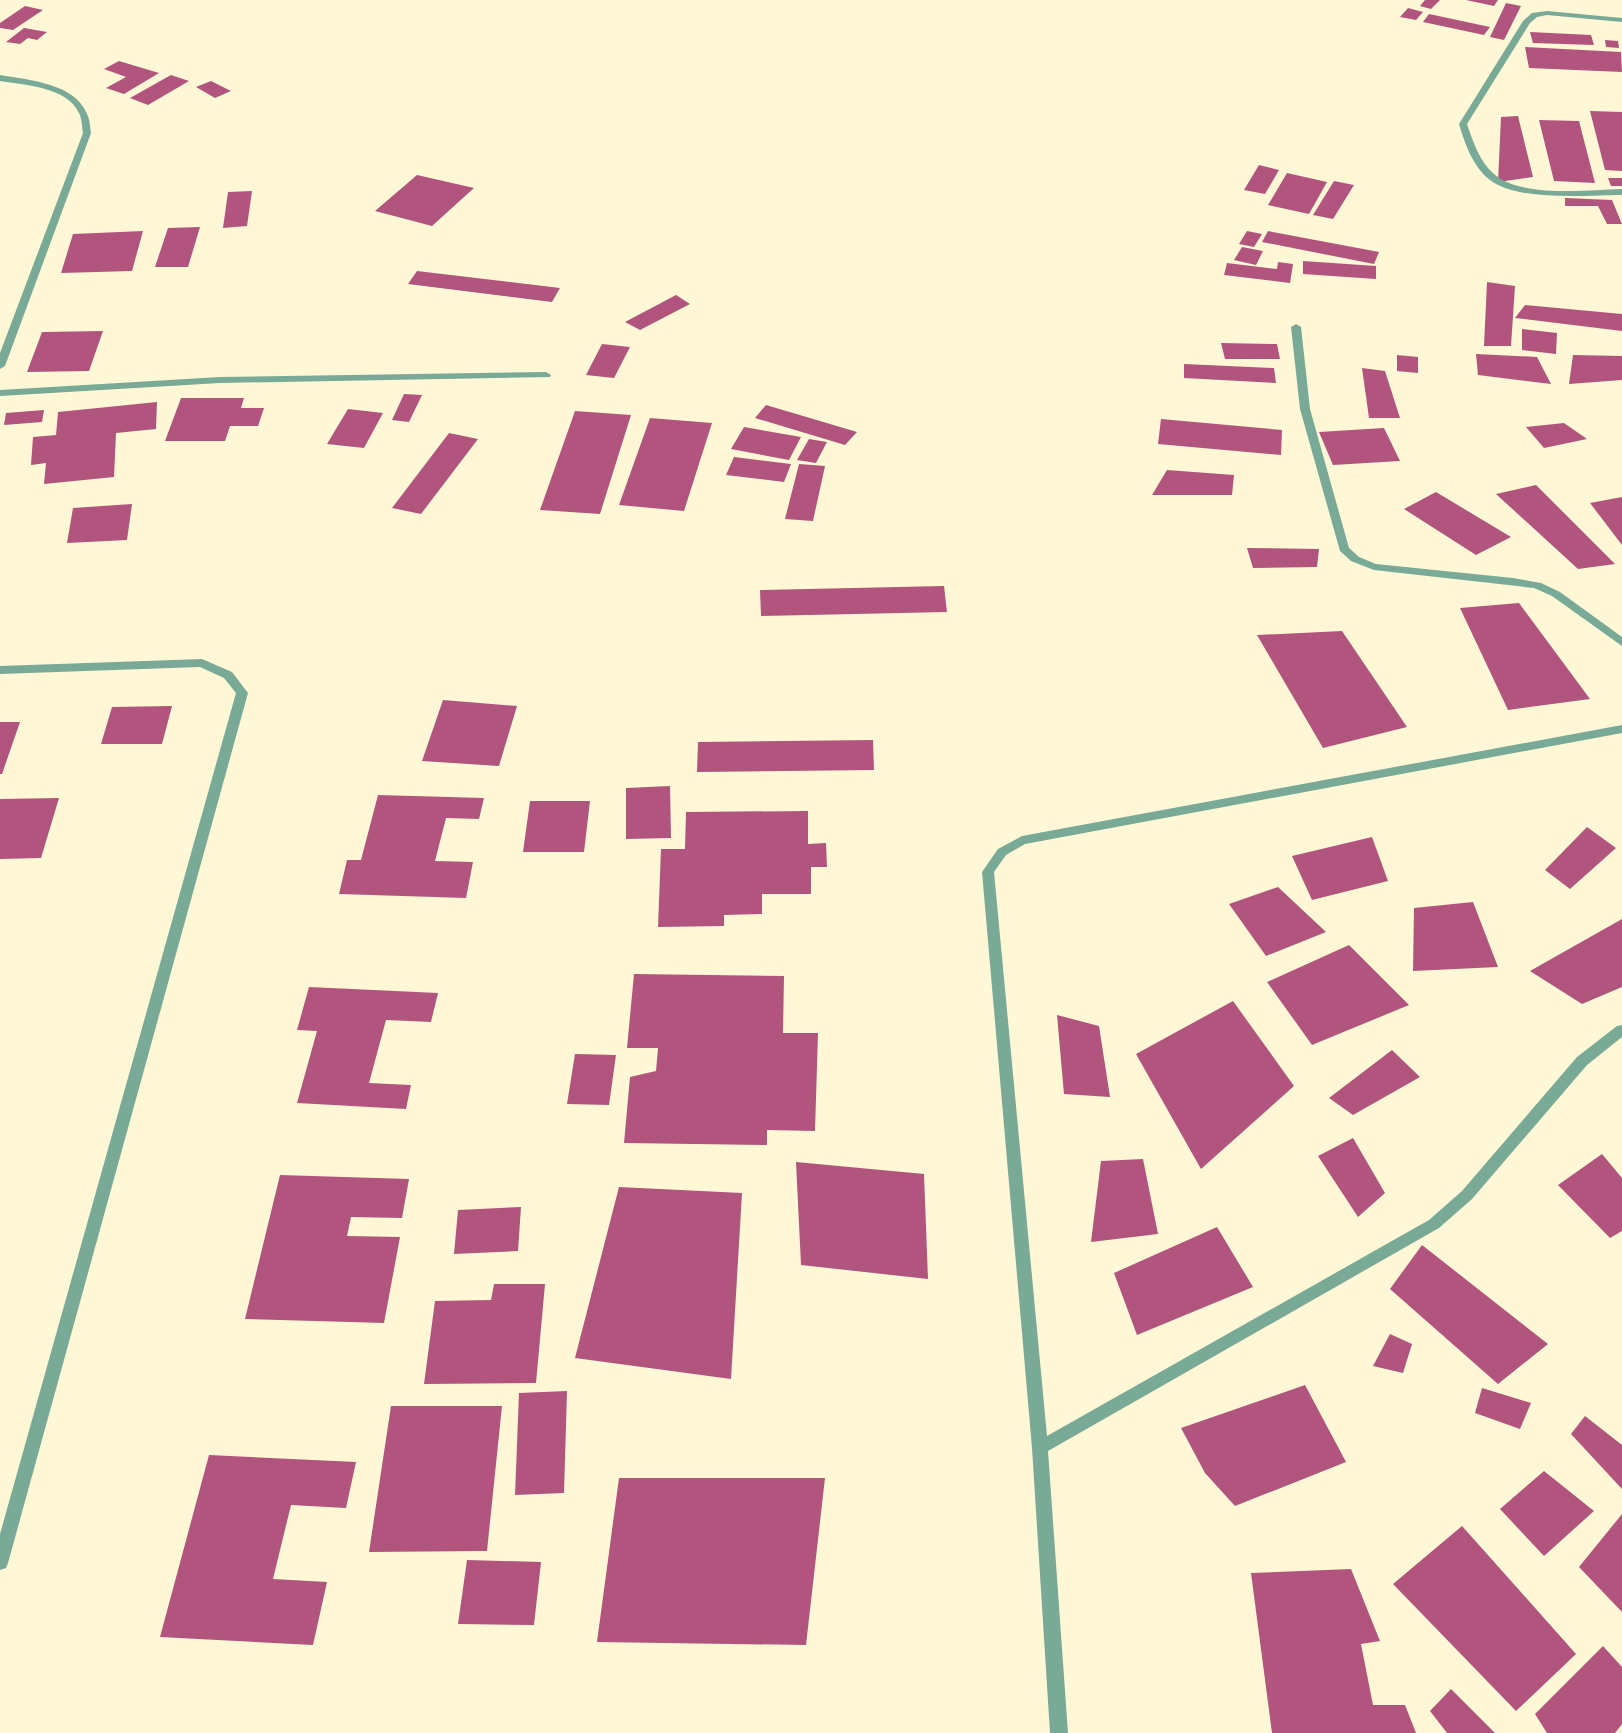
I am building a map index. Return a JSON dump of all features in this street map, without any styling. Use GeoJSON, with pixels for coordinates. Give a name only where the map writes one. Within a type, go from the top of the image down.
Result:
{"type":"FeatureCollection","features":[{"type":"Feature","properties":{"kind":"street"},"geometry":{"type":"LineString","coordinates":[[1622,20],[1548,13],[1535,15],[1527,21],[1463,124],[1470,147],[1486,170],[1498,182],[1526,190],[1622,192]]}},
{"type":"Feature","properties":{"kind":"street"},"geometry":{"type":"LineString","coordinates":[[0,78],[63,93],[82,111],[87,133],[0,366]]}},
{"type":"Feature","properties":{"kind":"street"},"geometry":{"type":"LineString","coordinates":[[1296,327],[1305,408],[1344,549],[1355,559],[1374,567],[1513,581],[1537,586],[1556,594],[1622,642]]}},
{"type":"Feature","properties":{"kind":"street"},"geometry":{"type":"LineString","coordinates":[[0,393],[220,380],[546,375]]}},
{"type":"Feature","properties":{"kind":"street"},"geometry":{"type":"LineString","coordinates":[[0,670],[202,663],[228,675],[242,693],[0,1563]]}},
{"type":"Feature","properties":{"kind":"street"},"geometry":{"type":"LineString","coordinates":[[1059,1733],[1040,1448],[988,872],[1002,852],[1022,840],[1622,729]]}},
{"type":"Feature","properties":{"kind":"street"},"geometry":{"type":"LineString","coordinates":[[1040,1448],[1434,1224],[1467,1195],[1582,1060],[1622,1030]]}},
{"type":"Feature","properties":{"kind":"building"},"geometry":{"type":"Polygon","coordinates":[[[1425,0],[1440,0],[1431,9],[1420,6],[1425,0]]]}},
{"type":"Feature","properties":{"kind":"building"},"geometry":{"type":"Polygon","coordinates":[[[1466,0],[1498,0],[1494,6],[1466,0]]]}},
{"type":"Feature","properties":{"kind":"building"},"geometry":{"type":"Polygon","coordinates":[[[1506,3],[1521,6],[1504,40],[1490,37],[1506,3]]]}},
{"type":"Feature","properties":{"kind":"building"},"geometry":{"type":"Polygon","coordinates":[[[25,6],[43,10],[13,30],[0,28],[0,23],[25,6]]]}},
{"type":"Feature","properties":{"kind":"building"},"geometry":{"type":"Polygon","coordinates":[[[1408,8],[1423,12],[1416,20],[1400,17],[1408,8]]]}},
{"type":"Feature","properties":{"kind":"building"},"geometry":{"type":"Polygon","coordinates":[[[1429,14],[1490,27],[1484,35],[1423,22],[1429,14]]]}},
{"type":"Feature","properties":{"kind":"building"},"geometry":{"type":"Polygon","coordinates":[[[24,28],[47,32],[37,40],[28,38],[20,44],[6,42],[24,28]]]}},
{"type":"Feature","properties":{"kind":"building"},"geometry":{"type":"Polygon","coordinates":[[[1530,32],[1591,35],[1594,45],[1533,43],[1530,32]]]}},
{"type":"Feature","properties":{"kind":"building"},"geometry":{"type":"Polygon","coordinates":[[[1605,40],[1618,41],[1619,48],[1606,47],[1605,40]]]}},
{"type":"Feature","properties":{"kind":"building"},"geometry":{"type":"Polygon","coordinates":[[[1525,47],[1621,52],[1622,72],[1529,68],[1525,47]]]}},
{"type":"Feature","properties":{"kind":"building"},"geometry":{"type":"Polygon","coordinates":[[[119,61],[159,73],[124,94],[106,88],[126,77],[104,69],[119,61]]]}},
{"type":"Feature","properties":{"kind":"building"},"geometry":{"type":"Polygon","coordinates":[[[171,75],[189,81],[148,105],[130,98],[171,75]]]}},
{"type":"Feature","properties":{"kind":"building"},"geometry":{"type":"Polygon","coordinates":[[[211,81],[231,91],[215,98],[196,87],[211,81]]]}},
{"type":"Feature","properties":{"kind":"building"},"geometry":{"type":"Polygon","coordinates":[[[1590,111],[1622,112],[1622,171],[1605,170],[1590,111]]]}},
{"type":"Feature","properties":{"kind":"building"},"geometry":{"type":"Polygon","coordinates":[[[1518,116],[1533,177],[1498,182],[1501,117],[1518,116]]]}},
{"type":"Feature","properties":{"kind":"building"},"geometry":{"type":"Polygon","coordinates":[[[1539,120],[1579,121],[1595,183],[1554,181],[1539,120]]]}},
{"type":"Feature","properties":{"kind":"building"},"geometry":{"type":"Polygon","coordinates":[[[1259,165],[1279,170],[1265,194],[1244,190],[1259,165]]]}},
{"type":"Feature","properties":{"kind":"building"},"geometry":{"type":"Polygon","coordinates":[[[1287,173],[1327,182],[1309,214],[1268,205],[1287,173]]]}},
{"type":"Feature","properties":{"kind":"building"},"geometry":{"type":"Polygon","coordinates":[[[417,175],[474,188],[432,226],[375,211],[417,175]]]}},
{"type":"Feature","properties":{"kind":"building"},"geometry":{"type":"Polygon","coordinates":[[[1608,178],[1622,178],[1622,186],[1611,186],[1608,178]]]}},
{"type":"Feature","properties":{"kind":"building"},"geometry":{"type":"Polygon","coordinates":[[[1334,181],[1354,185],[1333,219],[1313,215],[1334,181]]]}},
{"type":"Feature","properties":{"kind":"building"},"geometry":{"type":"Polygon","coordinates":[[[252,191],[247,226],[223,228],[228,192],[252,191]]]}},
{"type":"Feature","properties":{"kind":"building"},"geometry":{"type":"Polygon","coordinates":[[[1565,198],[1612,200],[1622,224],[1607,224],[1598,206],[1565,206],[1565,198]]]}},
{"type":"Feature","properties":{"kind":"building"},"geometry":{"type":"Polygon","coordinates":[[[200,227],[188,267],[155,267],[168,228],[200,227]]]}},
{"type":"Feature","properties":{"kind":"building"},"geometry":{"type":"Polygon","coordinates":[[[143,231],[132,271],[61,273],[73,234],[143,231]]]}},
{"type":"Feature","properties":{"kind":"building"},"geometry":{"type":"Polygon","coordinates":[[[1247,231],[1262,234],[1254,247],[1239,244],[1247,231]]]}},
{"type":"Feature","properties":{"kind":"building"},"geometry":{"type":"Polygon","coordinates":[[[1268,231],[1379,252],[1374,264],[1262,242],[1268,231]]]}},
{"type":"Feature","properties":{"kind":"building"},"geometry":{"type":"Polygon","coordinates":[[[1242,247],[1263,251],[1256,265],[1234,260],[1242,247]]]}},
{"type":"Feature","properties":{"kind":"building"},"geometry":{"type":"Polygon","coordinates":[[[1303,261],[1376,266],[1376,279],[1303,274],[1303,261]]]}},
{"type":"Feature","properties":{"kind":"building"},"geometry":{"type":"Polygon","coordinates":[[[1278,262],[1293,264],[1290,283],[1224,275],[1227,263],[1277,269],[1278,262]]]}},
{"type":"Feature","properties":{"kind":"building"},"geometry":{"type":"Polygon","coordinates":[[[417,271],[560,288],[552,302],[408,284],[417,271]]]}},
{"type":"Feature","properties":{"kind":"building"},"geometry":{"type":"Polygon","coordinates":[[[1487,282],[1515,286],[1511,346],[1484,346],[1487,282]]]}},
{"type":"Feature","properties":{"kind":"building"},"geometry":{"type":"Polygon","coordinates":[[[676,295],[690,304],[640,330],[625,322],[676,295]]]}},
{"type":"Feature","properties":{"kind":"building"},"geometry":{"type":"Polygon","coordinates":[[[1525,305],[1622,314],[1622,331],[1515,318],[1525,305]]]}},
{"type":"Feature","properties":{"kind":"building"},"geometry":{"type":"Polygon","coordinates":[[[1522,329],[1557,333],[1556,354],[1522,350],[1522,329]]]}},
{"type":"Feature","properties":{"kind":"building"},"geometry":{"type":"Polygon","coordinates":[[[103,331],[89,371],[27,372],[42,332],[103,331]]]}},
{"type":"Feature","properties":{"kind":"building"},"geometry":{"type":"Polygon","coordinates":[[[1221,343],[1277,344],[1280,359],[1225,359],[1221,343]]]}},
{"type":"Feature","properties":{"kind":"building"},"geometry":{"type":"Polygon","coordinates":[[[602,344],[630,347],[614,378],[586,375],[602,344]]]}},
{"type":"Feature","properties":{"kind":"building"},"geometry":{"type":"Polygon","coordinates":[[[1476,354],[1537,357],[1551,384],[1478,375],[1476,354]]]}},
{"type":"Feature","properties":{"kind":"building"},"geometry":{"type":"Polygon","coordinates":[[[1397,355],[1418,357],[1418,373],[1397,371],[1397,355]]]}},
{"type":"Feature","properties":{"kind":"building"},"geometry":{"type":"Polygon","coordinates":[[[1573,355],[1622,356],[1622,380],[1569,384],[1573,355]]]}},
{"type":"Feature","properties":{"kind":"building"},"geometry":{"type":"Polygon","coordinates":[[[1184,364],[1274,368],[1276,383],[1184,378],[1184,364]]]}},
{"type":"Feature","properties":{"kind":"building"},"geometry":{"type":"Polygon","coordinates":[[[1362,368],[1385,371],[1400,418],[1369,418],[1362,368]]]}},
{"type":"Feature","properties":{"kind":"building"},"geometry":{"type":"Polygon","coordinates":[[[404,394],[422,395],[409,422],[392,420],[404,394]]]}},
{"type":"Feature","properties":{"kind":"building"},"geometry":{"type":"Polygon","coordinates":[[[181,398],[244,398],[241,408],[264,408],[258,426],[230,426],[225,441],[165,441],[181,398]]]}},
{"type":"Feature","properties":{"kind":"building"},"geometry":{"type":"Polygon","coordinates":[[[157,402],[156,429],[116,433],[114,477],[44,484],[46,463],[31,465],[33,437],[56,435],[58,412],[157,402]]]}},
{"type":"Feature","properties":{"kind":"building"},"geometry":{"type":"Polygon","coordinates":[[[766,405],[857,432],[845,445],[755,418],[766,405]]]}},
{"type":"Feature","properties":{"kind":"building"},"geometry":{"type":"Polygon","coordinates":[[[348,409],[383,413],[364,448],[327,444],[348,409]]]}},
{"type":"Feature","properties":{"kind":"building"},"geometry":{"type":"Polygon","coordinates":[[[44,410],[42,422],[4,425],[6,413],[44,410]]]}},
{"type":"Feature","properties":{"kind":"building"},"geometry":{"type":"Polygon","coordinates":[[[575,411],[631,415],[600,514],[540,510],[575,411]]]}},
{"type":"Feature","properties":{"kind":"building"},"geometry":{"type":"Polygon","coordinates":[[[650,418],[712,423],[684,511],[619,505],[650,418]]]}},
{"type":"Feature","properties":{"kind":"building"},"geometry":{"type":"Polygon","coordinates":[[[1161,419],[1282,430],[1281,455],[1158,444],[1161,419]]]}},
{"type":"Feature","properties":{"kind":"building"},"geometry":{"type":"Polygon","coordinates":[[[1564,423],[1587,439],[1544,448],[1526,427],[1564,423]]]}},
{"type":"Feature","properties":{"kind":"building"},"geometry":{"type":"Polygon","coordinates":[[[744,427],[801,437],[789,460],[731,449],[744,427]]]}},
{"type":"Feature","properties":{"kind":"building"},"geometry":{"type":"Polygon","coordinates":[[[1384,428],[1400,461],[1333,465],[1319,432],[1384,428]]]}},
{"type":"Feature","properties":{"kind":"building"},"geometry":{"type":"Polygon","coordinates":[[[449,433],[478,439],[421,514],[392,508],[449,433]]]}},
{"type":"Feature","properties":{"kind":"building"},"geometry":{"type":"Polygon","coordinates":[[[809,439],[827,442],[816,463],[797,460],[809,439]]]}},
{"type":"Feature","properties":{"kind":"building"},"geometry":{"type":"Polygon","coordinates":[[[734,457],[791,464],[784,482],[726,475],[734,457]]]}},
{"type":"Feature","properties":{"kind":"building"},"geometry":{"type":"Polygon","coordinates":[[[799,464],[825,466],[813,521],[785,519],[799,464]]]}},
{"type":"Feature","properties":{"kind":"building"},"geometry":{"type":"Polygon","coordinates":[[[1167,470],[1234,475],[1232,495],[1152,495],[1167,470]]]}},
{"type":"Feature","properties":{"kind":"building"},"geometry":{"type":"Polygon","coordinates":[[[1536,485],[1615,564],[1578,569],[1496,494],[1536,485]]]}},
{"type":"Feature","properties":{"kind":"building"},"geometry":{"type":"Polygon","coordinates":[[[1436,492],[1511,537],[1476,555],[1404,509],[1436,492]]]}},
{"type":"Feature","properties":{"kind":"building"},"geometry":{"type":"Polygon","coordinates":[[[1622,497],[1622,545],[1590,503],[1622,497]]]}},
{"type":"Feature","properties":{"kind":"building"},"geometry":{"type":"Polygon","coordinates":[[[132,504],[127,540],[67,543],[73,508],[132,504]]]}},
{"type":"Feature","properties":{"kind":"building"},"geometry":{"type":"Polygon","coordinates":[[[1247,548],[1319,549],[1317,567],[1253,568],[1247,548]]]}},
{"type":"Feature","properties":{"kind":"building"},"geometry":{"type":"Polygon","coordinates":[[[944,586],[947,612],[761,616],[760,590],[944,586]]]}},
{"type":"Feature","properties":{"kind":"building"},"geometry":{"type":"Polygon","coordinates":[[[1519,603],[1590,699],[1508,710],[1460,608],[1519,603]]]}},
{"type":"Feature","properties":{"kind":"building"},"geometry":{"type":"Polygon","coordinates":[[[1342,631],[1407,727],[1323,748],[1257,635],[1342,631]]]}},
{"type":"Feature","properties":{"kind":"building"},"geometry":{"type":"Polygon","coordinates":[[[443,700],[517,706],[499,766],[422,761],[443,700]]]}},
{"type":"Feature","properties":{"kind":"building"},"geometry":{"type":"Polygon","coordinates":[[[172,706],[162,744],[101,744],[112,707],[172,706]]]}},
{"type":"Feature","properties":{"kind":"building"},"geometry":{"type":"Polygon","coordinates":[[[0,722],[20,722],[2,774],[0,774],[0,722]]]}},
{"type":"Feature","properties":{"kind":"building"},"geometry":{"type":"Polygon","coordinates":[[[873,740],[874,770],[697,772],[698,742],[873,740]]]}},
{"type":"Feature","properties":{"kind":"building"},"geometry":{"type":"Polygon","coordinates":[[[670,786],[671,838],[626,839],[626,788],[670,786]]]}},
{"type":"Feature","properties":{"kind":"building"},"geometry":{"type":"Polygon","coordinates":[[[378,795],[484,798],[479,819],[446,818],[435,861],[473,862],[466,898],[339,894],[347,860],[361,860],[378,795]]]}},
{"type":"Feature","properties":{"kind":"building"},"geometry":{"type":"Polygon","coordinates":[[[59,798],[41,858],[0,859],[0,799],[59,798]]]}},
{"type":"Feature","properties":{"kind":"building"},"geometry":{"type":"Polygon","coordinates":[[[530,801],[590,801],[584,852],[523,852],[530,801]]]}},
{"type":"Feature","properties":{"kind":"building"},"geometry":{"type":"Polygon","coordinates":[[[808,811],[808,844],[826,843],[827,867],[811,867],[811,894],[762,894],[762,914],[724,915],[724,926],[658,927],[661,849],[685,849],[686,812],[808,811]]]}},
{"type":"Feature","properties":{"kind":"building"},"geometry":{"type":"Polygon","coordinates":[[[1587,827],[1616,848],[1570,889],[1545,870],[1587,827]]]}},
{"type":"Feature","properties":{"kind":"building"},"geometry":{"type":"Polygon","coordinates":[[[1372,837],[1388,881],[1312,900],[1292,856],[1372,837]]]}},
{"type":"Feature","properties":{"kind":"building"},"geometry":{"type":"Polygon","coordinates":[[[1278,887],[1326,932],[1266,956],[1229,904],[1278,887]]]}},
{"type":"Feature","properties":{"kind":"building"},"geometry":{"type":"Polygon","coordinates":[[[1473,902],[1498,967],[1413,971],[1414,908],[1473,902]]]}},
{"type":"Feature","properties":{"kind":"building"},"geometry":{"type":"Polygon","coordinates":[[[1622,919],[1622,987],[1582,1004],[1530,971],[1622,919]]]}},
{"type":"Feature","properties":{"kind":"building"},"geometry":{"type":"Polygon","coordinates":[[[1349,945],[1409,1005],[1312,1045],[1267,982],[1349,945]]]}},
{"type":"Feature","properties":{"kind":"building"},"geometry":{"type":"Polygon","coordinates":[[[634,974],[784,976],[783,1033],[818,1033],[815,1131],[767,1130],[767,1145],[624,1143],[630,1077],[656,1071],[658,1048],[627,1048],[634,974]]]}},
{"type":"Feature","properties":{"kind":"building"},"geometry":{"type":"Polygon","coordinates":[[[309,987],[438,993],[431,1022],[386,1020],[369,1083],[411,1085],[406,1109],[297,1103],[317,1031],[297,1030],[309,987]]]}},
{"type":"Feature","properties":{"kind":"building"},"geometry":{"type":"Polygon","coordinates":[[[1233,1001],[1294,1086],[1201,1169],[1136,1054],[1233,1001]]]}},
{"type":"Feature","properties":{"kind":"building"},"geometry":{"type":"Polygon","coordinates":[[[1057,1015],[1099,1026],[1110,1097],[1064,1094],[1057,1015]]]}},
{"type":"Feature","properties":{"kind":"building"},"geometry":{"type":"Polygon","coordinates":[[[1392,1050],[1420,1077],[1353,1115],[1329,1098],[1392,1050]]]}},
{"type":"Feature","properties":{"kind":"building"},"geometry":{"type":"Polygon","coordinates":[[[575,1054],[616,1055],[609,1105],[567,1104],[575,1054]]]}},
{"type":"Feature","properties":{"kind":"building"},"geometry":{"type":"Polygon","coordinates":[[[1353,1138],[1385,1193],[1358,1217],[1318,1156],[1353,1138]]]}},
{"type":"Feature","properties":{"kind":"building"},"geometry":{"type":"Polygon","coordinates":[[[1602,1154],[1622,1178],[1622,1231],[1610,1238],[1558,1185],[1602,1154]]]}},
{"type":"Feature","properties":{"kind":"building"},"geometry":{"type":"Polygon","coordinates":[[[1143,1159],[1158,1234],[1091,1242],[1101,1161],[1143,1159]]]}},
{"type":"Feature","properties":{"kind":"building"},"geometry":{"type":"Polygon","coordinates":[[[796,1162],[924,1174],[928,1279],[801,1265],[796,1162]]]}},
{"type":"Feature","properties":{"kind":"building"},"geometry":{"type":"Polygon","coordinates":[[[280,1175],[409,1179],[402,1218],[351,1217],[347,1236],[400,1237],[384,1323],[245,1319],[280,1175]]]}},
{"type":"Feature","properties":{"kind":"building"},"geometry":{"type":"Polygon","coordinates":[[[619,1187],[742,1193],[731,1379],[575,1358],[619,1187]]]}},
{"type":"Feature","properties":{"kind":"building"},"geometry":{"type":"Polygon","coordinates":[[[521,1207],[518,1251],[454,1254],[458,1210],[521,1207]]]}},
{"type":"Feature","properties":{"kind":"building"},"geometry":{"type":"Polygon","coordinates":[[[1217,1227],[1253,1287],[1137,1335],[1114,1273],[1217,1227]]]}},
{"type":"Feature","properties":{"kind":"building"},"geometry":{"type":"Polygon","coordinates":[[[1422,1245],[1548,1344],[1498,1384],[1390,1289],[1422,1245]]]}},
{"type":"Feature","properties":{"kind":"building"},"geometry":{"type":"Polygon","coordinates":[[[494,1284],[545,1284],[536,1383],[424,1384],[435,1301],[491,1300],[494,1284]]]}},
{"type":"Feature","properties":{"kind":"building"},"geometry":{"type":"Polygon","coordinates":[[[1390,1334],[1412,1344],[1403,1373],[1373,1366],[1390,1334]]]}},
{"type":"Feature","properties":{"kind":"building"},"geometry":{"type":"Polygon","coordinates":[[[1305,1385],[1346,1462],[1235,1506],[1205,1473],[1181,1428],[1305,1385]]]}},
{"type":"Feature","properties":{"kind":"building"},"geometry":{"type":"Polygon","coordinates":[[[1482,1388],[1531,1403],[1520,1429],[1475,1413],[1482,1388]]]}},
{"type":"Feature","properties":{"kind":"building"},"geometry":{"type":"Polygon","coordinates":[[[567,1391],[564,1493],[515,1495],[519,1393],[567,1391]]]}},
{"type":"Feature","properties":{"kind":"building"},"geometry":{"type":"Polygon","coordinates":[[[391,1406],[502,1406],[487,1551],[369,1552],[391,1406]]]}},
{"type":"Feature","properties":{"kind":"building"},"geometry":{"type":"Polygon","coordinates":[[[1585,1416],[1622,1445],[1622,1489],[1571,1434],[1585,1416]]]}},
{"type":"Feature","properties":{"kind":"building"},"geometry":{"type":"Polygon","coordinates":[[[209,1455],[356,1462],[346,1508],[291,1505],[273,1579],[327,1582],[313,1645],[160,1637],[209,1455]]]}},
{"type":"Feature","properties":{"kind":"building"},"geometry":{"type":"Polygon","coordinates":[[[1544,1471],[1594,1511],[1544,1556],[1500,1509],[1544,1471]]]}},
{"type":"Feature","properties":{"kind":"building"},"geometry":{"type":"Polygon","coordinates":[[[619,1478],[825,1478],[806,1645],[597,1642],[619,1478]]]}},
{"type":"Feature","properties":{"kind":"building"},"geometry":{"type":"Polygon","coordinates":[[[1622,1514],[1622,1612],[1579,1567],[1622,1514]]]}},
{"type":"Feature","properties":{"kind":"building"},"geometry":{"type":"Polygon","coordinates":[[[1462,1526],[1576,1654],[1516,1711],[1393,1584],[1462,1526]]]}},
{"type":"Feature","properties":{"kind":"building"},"geometry":{"type":"Polygon","coordinates":[[[467,1560],[541,1562],[534,1625],[458,1624],[467,1560]]]}},
{"type":"Feature","properties":{"kind":"building"},"geometry":{"type":"Polygon","coordinates":[[[1351,1569],[1380,1641],[1361,1644],[1373,1705],[1405,1705],[1416,1733],[1272,1733],[1251,1573],[1351,1569]]]}},
{"type":"Feature","properties":{"kind":"building"},"geometry":{"type":"Polygon","coordinates":[[[1603,1646],[1622,1667],[1622,1724],[1615,1733],[1547,1733],[1535,1714],[1603,1646]]]}},
{"type":"Feature","properties":{"kind":"building"},"geometry":{"type":"Polygon","coordinates":[[[1451,1689],[1495,1733],[1447,1733],[1430,1711],[1451,1689]]]}}]}
